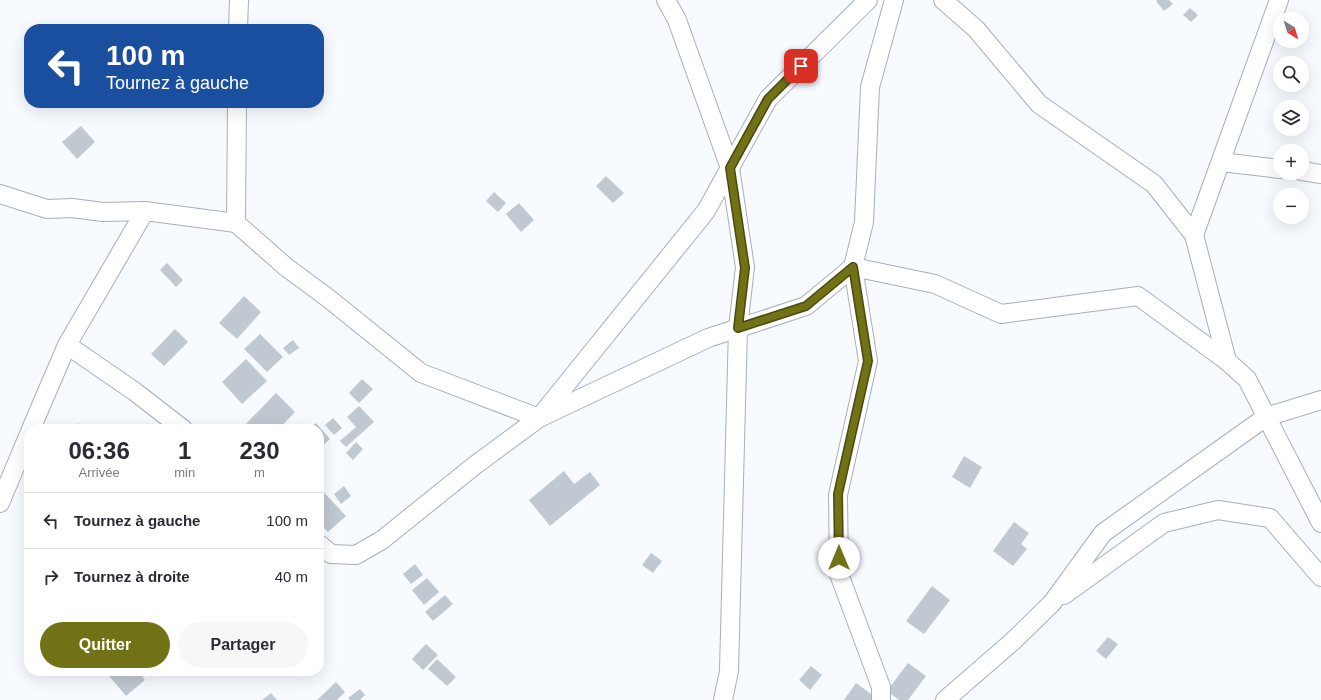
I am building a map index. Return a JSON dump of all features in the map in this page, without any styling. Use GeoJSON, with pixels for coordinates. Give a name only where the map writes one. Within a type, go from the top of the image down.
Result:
{"type":"FeatureCollection","features":[{"type":"Feature","properties":{"kind":"street"},"geometry":{"type":"LineString","coordinates":[[238,24],[239,0]]}},
{"type":"Feature","properties":{"kind":"street"},"geometry":{"type":"LineString","coordinates":[[666,0],[677,20],[730,168],[745,268],[738,328],[729,670],[723,700]]}},
{"type":"Feature","properties":{"kind":"street"},"geometry":{"type":"LineString","coordinates":[[539,418],[706,211],[768,99],[868,0]]}},
{"type":"Feature","properties":{"kind":"street"},"geometry":{"type":"LineString","coordinates":[[881,700],[881,687],[839,574],[838,494],[868,361],[853,267],[864,222],[870,87],[894,0]]}},
{"type":"Feature","properties":{"kind":"street"},"geometry":{"type":"LineString","coordinates":[[943,0],[976,29],[1039,104],[1154,184],[1194,235],[1227,361]]}},
{"type":"Feature","properties":{"kind":"street"},"geometry":{"type":"LineString","coordinates":[[1194,235],[1222,162],[1279,0]]}},
{"type":"Feature","properties":{"kind":"street"},"geometry":{"type":"LineString","coordinates":[[236,224],[237,108]]}},
{"type":"Feature","properties":{"kind":"street"},"geometry":{"type":"LineString","coordinates":[[1222,162],[1273,168]]}},
{"type":"Feature","properties":{"kind":"street"},"geometry":{"type":"LineString","coordinates":[[1309,172],[1321,174]]}},
{"type":"Feature","properties":{"kind":"street"},"geometry":{"type":"LineString","coordinates":[[0,194],[47,209],[72,208],[103,212],[145,211],[236,224],[286,267],[328,298],[420,373],[539,418]]}},
{"type":"Feature","properties":{"kind":"street"},"geometry":{"type":"LineString","coordinates":[[33,424],[67,345],[145,211]]}},
{"type":"Feature","properties":{"kind":"street"},"geometry":{"type":"LineString","coordinates":[[324,548],[331,554],[356,555],[362,552],[382,540],[474,466],[539,418],[708,338],[806,306],[853,267]]}},
{"type":"Feature","properties":{"kind":"street"},"geometry":{"type":"LineString","coordinates":[[853,267],[935,284],[1001,314],[1138,296],[1227,361],[1247,378],[1321,524]]}},
{"type":"Feature","properties":{"kind":"street"},"geometry":{"type":"LineString","coordinates":[[67,345],[134,390],[177,424]]}},
{"type":"Feature","properties":{"kind":"street"},"geometry":{"type":"LineString","coordinates":[[1052,603],[1103,533],[1266,417],[1321,400]]}},
{"type":"Feature","properties":{"kind":"street"},"geometry":{"type":"LineString","coordinates":[[0,503],[24,446]]}},
{"type":"Feature","properties":{"kind":"street"},"geometry":{"type":"LineString","coordinates":[[945,700],[1012,642],[1052,603],[1164,523],[1218,510],[1270,518],[1321,578]]}},
{"type":"Feature","properties":{"kind":"building"},"geometry":{"type":"Polygon","coordinates":[[[1169,0],[1173,4],[1164,11],[1156,1],[1169,0]]]}},
{"type":"Feature","properties":{"kind":"building"},"geometry":{"type":"Polygon","coordinates":[[[1190,8],[1198,15],[1191,22],[1183,15],[1190,8]]]}},
{"type":"Feature","properties":{"kind":"building"},"geometry":{"type":"Polygon","coordinates":[[[81,126],[95,142],[77,159],[62,142],[81,126]]]}},
{"type":"Feature","properties":{"kind":"building"},"geometry":{"type":"Polygon","coordinates":[[[606,176],[624,193],[613,203],[596,186],[606,176]]]}},
{"type":"Feature","properties":{"kind":"building"},"geometry":{"type":"Polygon","coordinates":[[[494,192],[506,203],[498,212],[486,201],[494,192]]]}},
{"type":"Feature","properties":{"kind":"building"},"geometry":{"type":"Polygon","coordinates":[[[519,203],[534,220],[521,232],[506,214],[519,203]]]}},
{"type":"Feature","properties":{"kind":"building"},"geometry":{"type":"Polygon","coordinates":[[[167,263],[183,280],[176,287],[160,270],[167,263]]]}},
{"type":"Feature","properties":{"kind":"building"},"geometry":{"type":"Polygon","coordinates":[[[244,296],[261,312],[237,339],[219,323],[244,296]]]}},
{"type":"Feature","properties":{"kind":"building"},"geometry":{"type":"Polygon","coordinates":[[[175,329],[188,342],[164,366],[151,354],[175,329]]]}},
{"type":"Feature","properties":{"kind":"building"},"geometry":{"type":"Polygon","coordinates":[[[260,334],[283,357],[267,372],[244,349],[260,334]]]}},
{"type":"Feature","properties":{"kind":"building"},"geometry":{"type":"Polygon","coordinates":[[[293,340],[299,348],[289,355],[283,348],[293,340]]]}},
{"type":"Feature","properties":{"kind":"building"},"geometry":{"type":"Polygon","coordinates":[[[246,359],[267,381],[242,404],[222,382],[246,359]]]}},
{"type":"Feature","properties":{"kind":"building"},"geometry":{"type":"Polygon","coordinates":[[[362,379],[373,389],[359,403],[349,393],[362,379]]]}},
{"type":"Feature","properties":{"kind":"building"},"geometry":{"type":"Polygon","coordinates":[[[276,393],[295,412],[284,424],[246,424],[276,393]]]}},
{"type":"Feature","properties":{"kind":"building"},"geometry":{"type":"Polygon","coordinates":[[[359,406],[374,422],[346,447],[340,441],[356,427],[347,417],[359,406]]]}},
{"type":"Feature","properties":{"kind":"building"},"geometry":{"type":"Polygon","coordinates":[[[333,418],[342,428],[334,435],[325,425],[333,418]]]}},
{"type":"Feature","properties":{"kind":"building"},"geometry":{"type":"Polygon","coordinates":[[[324,432],[330,439],[324,444],[324,432]]]}},
{"type":"Feature","properties":{"kind":"building"},"geometry":{"type":"Polygon","coordinates":[[[356,442],[363,449],[353,460],[346,453],[356,442]]]}},
{"type":"Feature","properties":{"kind":"building"},"geometry":{"type":"Polygon","coordinates":[[[964,456],[982,467],[970,488],[952,477],[964,456]]]}},
{"type":"Feature","properties":{"kind":"building"},"geometry":{"type":"Polygon","coordinates":[[[564,471],[574,484],[590,472],[600,485],[550,526],[529,500],[564,471]]]}},
{"type":"Feature","properties":{"kind":"building"},"geometry":{"type":"Polygon","coordinates":[[[344,486],[351,496],[341,504],[334,494],[344,486]]]}},
{"type":"Feature","properties":{"kind":"building"},"geometry":{"type":"Polygon","coordinates":[[[324,492],[346,516],[328,532],[324,528],[324,492]]]}},
{"type":"Feature","properties":{"kind":"building"},"geometry":{"type":"Polygon","coordinates":[[[1014,522],[1029,533],[1021,544],[1027,549],[1013,566],[993,551],[1014,522]]]}},
{"type":"Feature","properties":{"kind":"building"},"geometry":{"type":"Polygon","coordinates":[[[651,553],[662,561],[653,573],[642,565],[651,553]]]}},
{"type":"Feature","properties":{"kind":"building"},"geometry":{"type":"Polygon","coordinates":[[[415,564],[423,575],[411,584],[403,574],[415,564]]]}},
{"type":"Feature","properties":{"kind":"building"},"geometry":{"type":"Polygon","coordinates":[[[427,578],[439,592],[424,605],[412,590],[427,578]]]}},
{"type":"Feature","properties":{"kind":"building"},"geometry":{"type":"Polygon","coordinates":[[[932,586],[950,600],[924,634],[906,621],[932,586]]]}},
{"type":"Feature","properties":{"kind":"building"},"geometry":{"type":"Polygon","coordinates":[[[445,595],[453,604],[433,621],[425,612],[445,595]]]}},
{"type":"Feature","properties":{"kind":"building"},"geometry":{"type":"Polygon","coordinates":[[[1108,637],[1118,644],[1106,659],[1096,651],[1108,637]]]}},
{"type":"Feature","properties":{"kind":"building"},"geometry":{"type":"Polygon","coordinates":[[[426,644],[438,655],[423,670],[412,659],[426,644]]]}},
{"type":"Feature","properties":{"kind":"building"},"geometry":{"type":"Polygon","coordinates":[[[437,659],[456,677],[447,686],[428,669],[437,659]]]}},
{"type":"Feature","properties":{"kind":"building"},"geometry":{"type":"Polygon","coordinates":[[[908,663],[926,676],[908,700],[899,700],[887,691],[908,663]]]}},
{"type":"Feature","properties":{"kind":"building"},"geometry":{"type":"Polygon","coordinates":[[[811,666],[822,675],[810,690],[799,680],[811,666]]]}},
{"type":"Feature","properties":{"kind":"building"},"geometry":{"type":"Polygon","coordinates":[[[109,676],[142,676],[145,680],[126,696],[109,676]]]}},
{"type":"Feature","properties":{"kind":"building"},"geometry":{"type":"Polygon","coordinates":[[[336,682],[345,692],[337,700],[317,700],[336,682]]]}},
{"type":"Feature","properties":{"kind":"building"},"geometry":{"type":"Polygon","coordinates":[[[856,683],[874,696],[871,700],[844,700],[856,683]]]}},
{"type":"Feature","properties":{"kind":"building"},"geometry":{"type":"Polygon","coordinates":[[[360,689],[365,695],[360,700],[350,700],[348,698],[360,689]]]}},
{"type":"Feature","properties":{"kind":"building"},"geometry":{"type":"Polygon","coordinates":[[[271,693],[277,700],[262,700],[271,693]]]}},
{"type":"Feature","properties":{"kind":"route"},"geometry":{"type":"LineString","coordinates":[[801,66],[768,99],[730,168],[745,268],[738,328],[806,306],[853,267],[868,361],[838,494],[839,558]]}}]}
